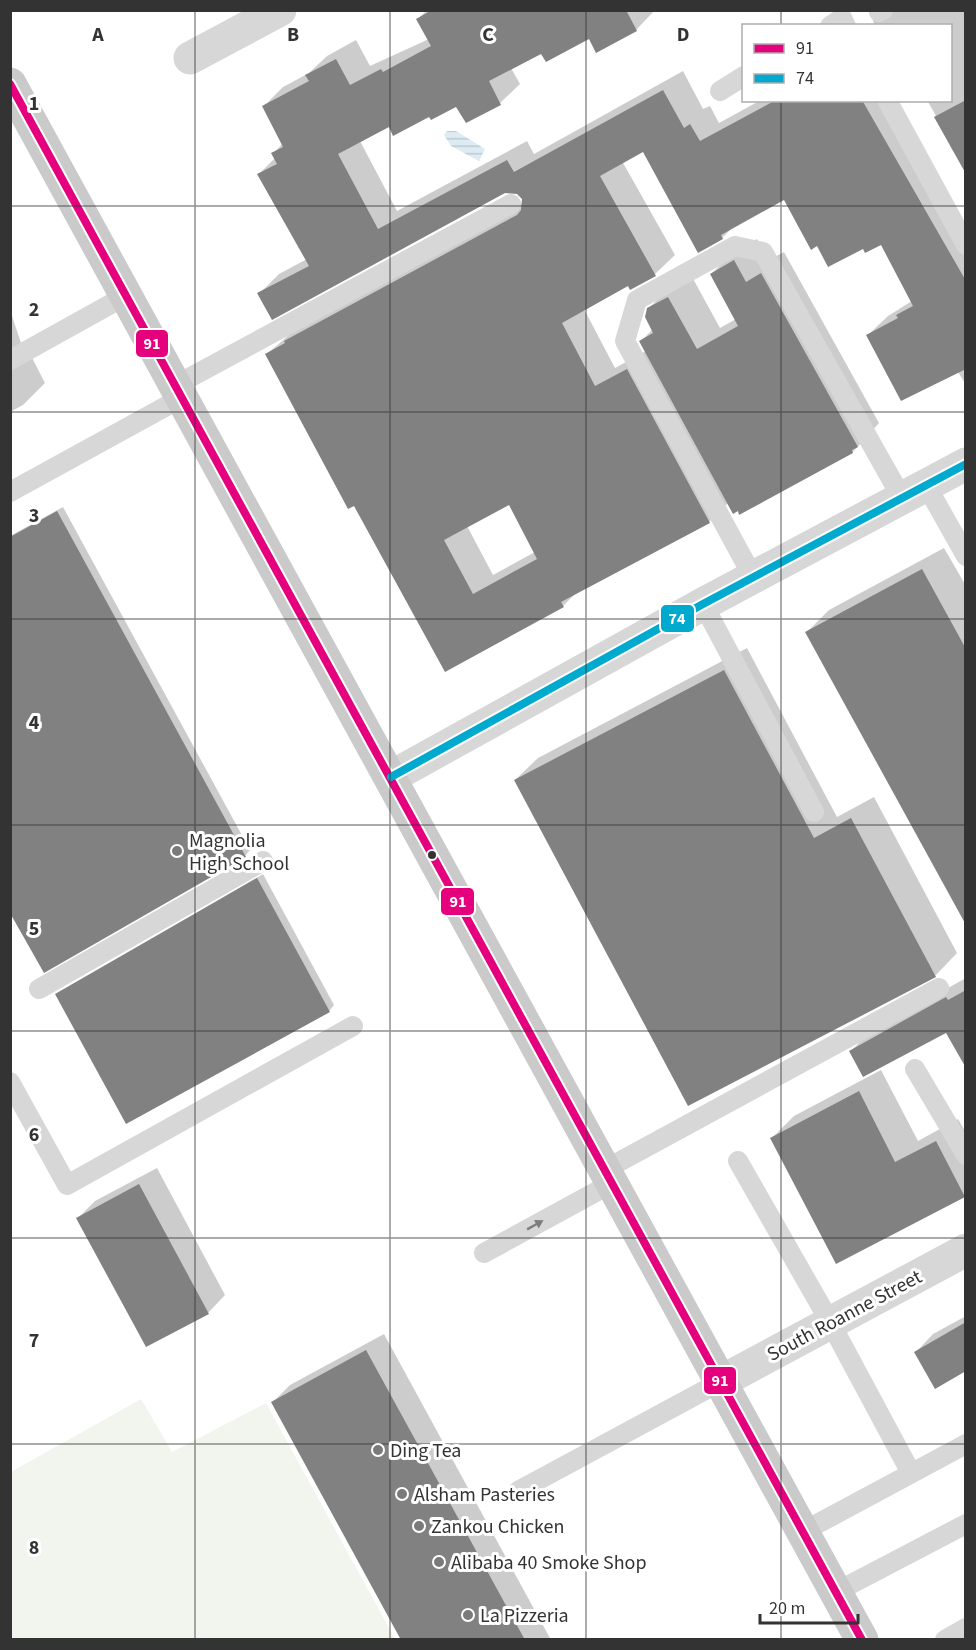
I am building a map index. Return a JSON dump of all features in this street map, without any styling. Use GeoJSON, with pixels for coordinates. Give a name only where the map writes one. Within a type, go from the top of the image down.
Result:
{"type":"FeatureCollection","features":[{"type":"Feature","properties":{"kind":"main road"},"geometry":{"type":"LineString","coordinates":[[10,84],[610,1175],[862,1640]]}},
{"type":"Feature","properties":{"kind":"street"},"geometry":{"type":"LineString","coordinates":[[190,58],[280,10]]}},
{"type":"Feature","properties":{"kind":"street"},"geometry":{"type":"LineString","coordinates":[[391,777],[703,603],[966,464]]}},
{"type":"Feature","properties":{"kind":"street","name":"South Roanne Street"},"geometry":{"type":"LineString","coordinates":[[722,1381],[966,1250]]}},
{"type":"Feature","properties":{"kind":"lane"},"geometry":{"type":"LineString","coordinates":[[833,24],[842,18],[845,24]]}},
{"type":"Feature","properties":{"kind":"lane"},"geometry":{"type":"LineString","coordinates":[[720,91],[742,77]]}},
{"type":"Feature","properties":{"kind":"lane"},"geometry":{"type":"LineString","coordinates":[[888,102],[966,245]]}},
{"type":"Feature","properties":{"kind":"lane"},"geometry":{"type":"LineString","coordinates":[[10,492],[180,391],[511,204]]}},
{"type":"Feature","properties":{"kind":"lane"},"geometry":{"type":"LineString","coordinates":[[753,577],[625,341],[637,300],[735,246],[763,252],[914,491],[966,556]]}},
{"type":"Feature","properties":{"kind":"lane"},"geometry":{"type":"LineString","coordinates":[[10,360],[127,295]]}},
{"type":"Feature","properties":{"kind":"lane"},"geometry":{"type":"LineString","coordinates":[[703,603],[814,812]]}},
{"type":"Feature","properties":{"kind":"lane"},"geometry":{"type":"LineString","coordinates":[[39,989],[263,861]]}},
{"type":"Feature","properties":{"kind":"lane"},"geometry":{"type":"LineString","coordinates":[[484,1253],[610,1175],[939,988]]}},
{"type":"Feature","properties":{"kind":"lane"},"geometry":{"type":"LineString","coordinates":[[10,1082],[67,1185],[353,1026]]}},
{"type":"Feature","properties":{"kind":"lane"},"geometry":{"type":"LineString","coordinates":[[915,1069],[966,1155]]}},
{"type":"Feature","properties":{"kind":"lane"},"geometry":{"type":"LineString","coordinates":[[738,1161],[830,1322],[911,1473]]}},
{"type":"Feature","properties":{"kind":"lane"},"geometry":{"type":"LineString","coordinates":[[518,1491],[722,1381]]}},
{"type":"Feature","properties":{"kind":"lane"},"geometry":{"type":"LineString","coordinates":[[804,1531],[966,1444]]}},
{"type":"Feature","properties":{"kind":"lane"},"geometry":{"type":"LineString","coordinates":[[836,1592],[966,1524]]}},
{"type":"Feature","properties":{"kind":"lane"},"geometry":{"type":"LineString","coordinates":[[945,1640],[966,1628]]}},
{"type":"Feature","properties":{"kind":"shaded area"},"geometry":{"type":"Polygon","coordinates":[[[447,131],[456,131],[485,149],[479,161],[451,146],[444,135],[447,131]]]}},
{"type":"Feature","properties":{"kind":"shaded area"},"geometry":{"type":"Polygon","coordinates":[[[141,1399],[172,1452],[266,1403],[395,1639],[11,1639],[11,1472],[141,1399]]]}},
{"type":"Feature","properties":{"kind":"building"},"geometry":{"type":"Polygon","coordinates":[[[432,10],[626,10],[637,31],[596,53],[589,39],[546,62],[541,54],[489,81],[501,105],[466,123],[456,107],[431,120],[429,117],[393,136],[389,127],[338,154],[378,229],[507,160],[514,172],[663,90],[684,128],[690,124],[700,141],[772,102],[863,102],[966,281],[966,369],[901,401],[866,335],[898,318],[896,315],[913,306],[881,245],[865,253],[863,249],[828,267],[817,246],[811,250],[784,200],[721,235],[723,239],[698,253],[643,152],[600,176],[656,276],[630,290],[628,286],[562,323],[595,386],[627,369],[710,523],[561,602],[564,607],[445,672],[354,506],[348,509],[265,354],[285,343],[284,341],[517,215],[521,210],[522,199],[517,194],[505,193],[272,320],[257,293],[309,266],[257,174],[277,164],[271,153],[283,147],[262,106],[309,81],[305,75],[336,59],[350,85],[381,69],[383,72],[431,46],[416,19],[432,10]],[[509,505],[444,540],[473,594],[537,559],[509,505]]]}},
{"type":"Feature","properties":{"kind":"building"},"geometry":{"type":"Polygon","coordinates":[[[966,100],[966,174],[934,117],[966,100]]]}},
{"type":"Feature","properties":{"kind":"building"},"geometry":{"type":"Polygon","coordinates":[[[734,260],[746,282],[761,273],[858,447],[852,450],[853,453],[739,515],[738,511],[733,514],[639,341],[653,333],[645,317],[647,308],[668,297],[697,349],[738,326],[710,274],[734,260]]]}},
{"type":"Feature","properties":{"kind":"building"},"geometry":{"type":"Polygon","coordinates":[[[57,511],[246,857],[44,973],[10,913],[10,537],[57,511]]]}},
{"type":"Feature","properties":{"kind":"building"},"geometry":{"type":"Polygon","coordinates":[[[922,569],[966,649],[966,925],[805,632],[922,569]]]}},
{"type":"Feature","properties":{"kind":"building"},"geometry":{"type":"Polygon","coordinates":[[[724,670],[814,838],[851,818],[936,977],[688,1106],[514,780],[724,670]]]}},
{"type":"Feature","properties":{"kind":"building"},"geometry":{"type":"Polygon","coordinates":[[[257,878],[330,1012],[126,1124],[55,994],[257,878]]]}},
{"type":"Feature","properties":{"kind":"building"},"geometry":{"type":"Polygon","coordinates":[[[966,990],[966,1068],[946,1033],[863,1077],[849,1051],[946,997],[948,1000],[966,990]]]}},
{"type":"Feature","properties":{"kind":"building"},"geometry":{"type":"Polygon","coordinates":[[[859,1091],[895,1162],[936,1141],[965,1197],[836,1264],[770,1138],[859,1091]]]}},
{"type":"Feature","properties":{"kind":"building"},"geometry":{"type":"Polygon","coordinates":[[[139,1184],[209,1314],[146,1347],[76,1218],[139,1184]]]}},
{"type":"Feature","properties":{"kind":"building"},"geometry":{"type":"Polygon","coordinates":[[[966,1322],[966,1371],[935,1389],[914,1352],[966,1322]]]}},
{"type":"Feature","properties":{"kind":"building"},"geometry":{"type":"Polygon","coordinates":[[[366,1350],[525,1640],[401,1640],[271,1402],[366,1350]]]}},
{"type":"Feature","properties":{"kind":"transit line","name":"91"},"geometry":{"type":"LineString","coordinates":[[10,84],[862,1640]]}},
{"type":"Feature","properties":{"kind":"transit line","name":"74"},"geometry":{"type":"LineString","coordinates":[[391,777],[703,604],[966,464]]}},
{"type":"Feature","properties":{"kind":"place","name":"Magnolia High School"},"geometry":{"type":"Point","coordinates":[177,851]}},
{"type":"Feature","properties":{"kind":"place","name":"Ding Tea"},"geometry":{"type":"Point","coordinates":[378,1450]}},
{"type":"Feature","properties":{"kind":"place","name":"Alsham Pasteries"},"geometry":{"type":"Point","coordinates":[402,1494]}},
{"type":"Feature","properties":{"kind":"place","name":"Zankou Chicken"},"geometry":{"type":"Point","coordinates":[419,1526]}},
{"type":"Feature","properties":{"kind":"place","name":"Alibaba 40 Smoke Shop"},"geometry":{"type":"Point","coordinates":[439,1562]}},
{"type":"Feature","properties":{"kind":"place","name":"La Pizzeria"},"geometry":{"type":"Point","coordinates":[468,1615]}}]}
